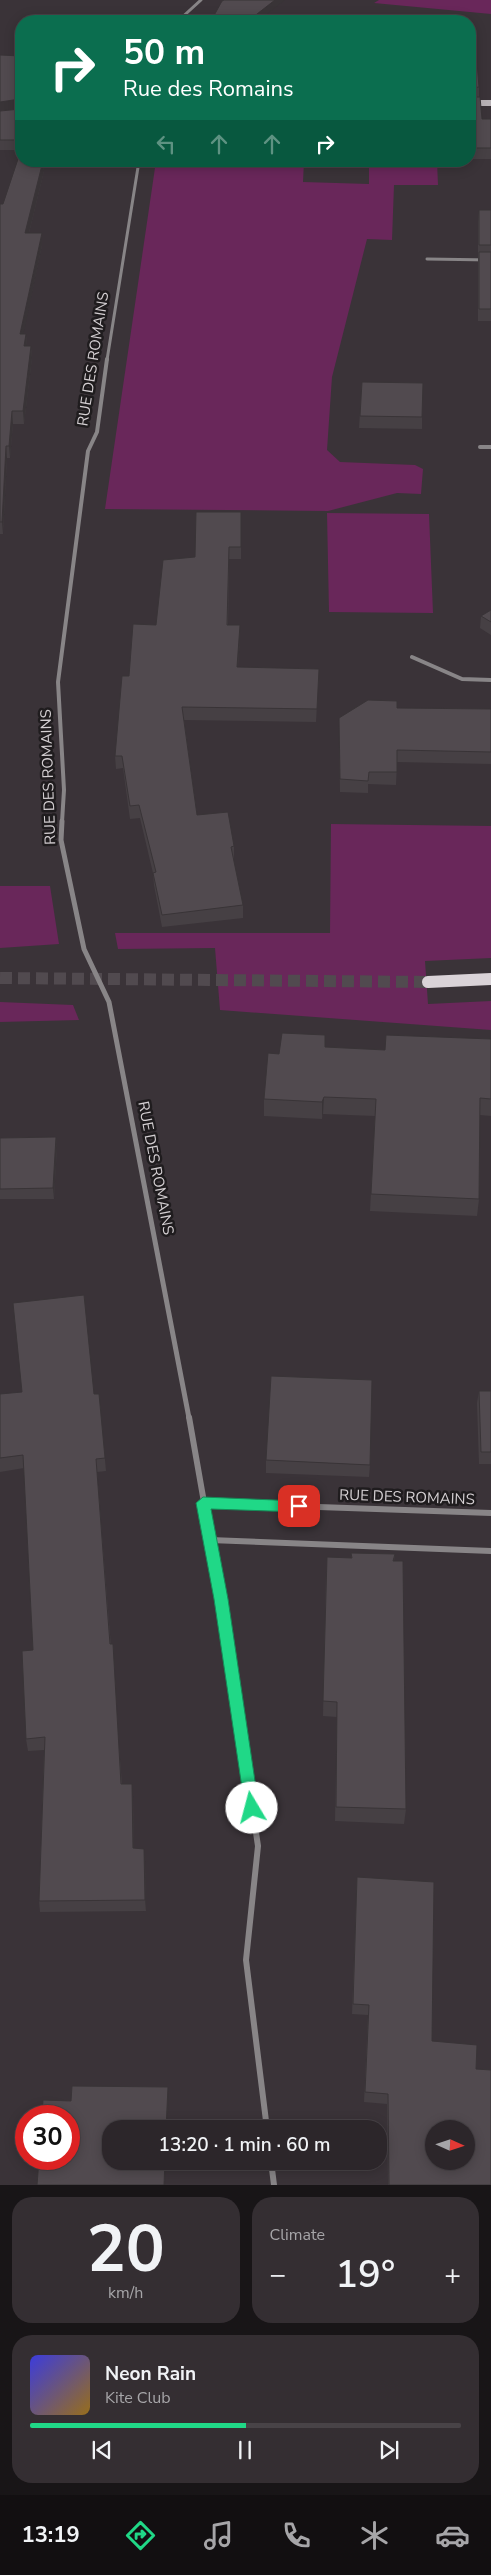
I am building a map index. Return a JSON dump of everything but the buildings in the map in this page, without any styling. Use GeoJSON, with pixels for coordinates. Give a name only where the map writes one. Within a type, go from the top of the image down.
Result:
{"type":"FeatureCollection","features":[{"type":"Feature","properties":{"kind":"main road"},"geometry":{"type":"LineString","coordinates":[[428,982],[491,979]]}},
{"type":"Feature","properties":{"kind":"street"},"geometry":{"type":"LineString","coordinates":[[185,15],[201,0]]}},
{"type":"Feature","properties":{"kind":"street"},"geometry":{"type":"LineString","coordinates":[[476,103],[491,103]]}},
{"type":"Feature","properties":{"kind":"street","name":"RUE DES ROMAINS"},"geometry":{"type":"LineString","coordinates":[[137,167],[109,341],[97,432],[88,450],[58,682],[64,790],[61,840],[84,949],[109,1002],[176,1343],[221,1599],[258,1846],[246,1960],[266,2120]]}},
{"type":"Feature","properties":{"kind":"street"},"geometry":{"type":"LineString","coordinates":[[427,259],[491,260]]}},
{"type":"Feature","properties":{"kind":"street"},"geometry":{"type":"LineString","coordinates":[[480,447],[491,447]]}},
{"type":"Feature","properties":{"kind":"street"},"geometry":{"type":"LineString","coordinates":[[412,657],[462,679],[491,680]]}},
{"type":"Feature","properties":{"kind":"street","name":"RUE DES ROMAINS"},"geometry":{"type":"LineString","coordinates":[[203,1503],[491,1513]]}},
{"type":"Feature","properties":{"kind":"street"},"geometry":{"type":"LineString","coordinates":[[210,1540],[491,1551]]}},
{"type":"Feature","properties":{"kind":"street"},"geometry":{"type":"LineString","coordinates":[[272,2170],[274,2185]]}},
{"type":"Feature","properties":{"kind":"shaded area"},"geometry":{"type":"Polygon","coordinates":[[[379,0],[491,0],[491,14],[374,3],[379,0]]]}},
{"type":"Feature","properties":{"kind":"shaded area"},"geometry":{"type":"Polygon","coordinates":[[[155,167],[304,167],[303,182],[369,184],[369,167],[437,167],[438,185],[394,185],[392,240],[367,239],[332,377],[327,450],[340,462],[415,465],[423,469],[421,494],[397,493],[328,511],[105,509],[155,167]]]}},
{"type":"Feature","properties":{"kind":"shaded area"},"geometry":{"type":"Polygon","coordinates":[[[327,513],[429,514],[433,613],[329,612],[327,513]]]}},
{"type":"Feature","properties":{"kind":"shaded area"},"geometry":{"type":"Polygon","coordinates":[[[331,824],[491,826],[491,958],[425,961],[428,1004],[491,1001],[491,1030],[220,1010],[215,948],[118,949],[115,933],[330,933],[331,824]]]}},
{"type":"Feature","properties":{"kind":"shaded area"},"geometry":{"type":"Polygon","coordinates":[[[0,886],[50,886],[59,944],[0,948],[0,886]]]}},
{"type":"Feature","properties":{"kind":"shaded area"},"geometry":{"type":"Polygon","coordinates":[[[0,1002],[73,1005],[79,1020],[0,1022],[0,1002]]]}},
{"type":"Feature","properties":{"kind":"tunnel"},"geometry":{"type":"LineString","coordinates":[[0,978],[428,982]]}},
{"type":"Feature","properties":{"kind":"route"},"geometry":{"type":"LineString","coordinates":[[252,1808],[221,1599],[203,1503],[299,1506]]}}]}
